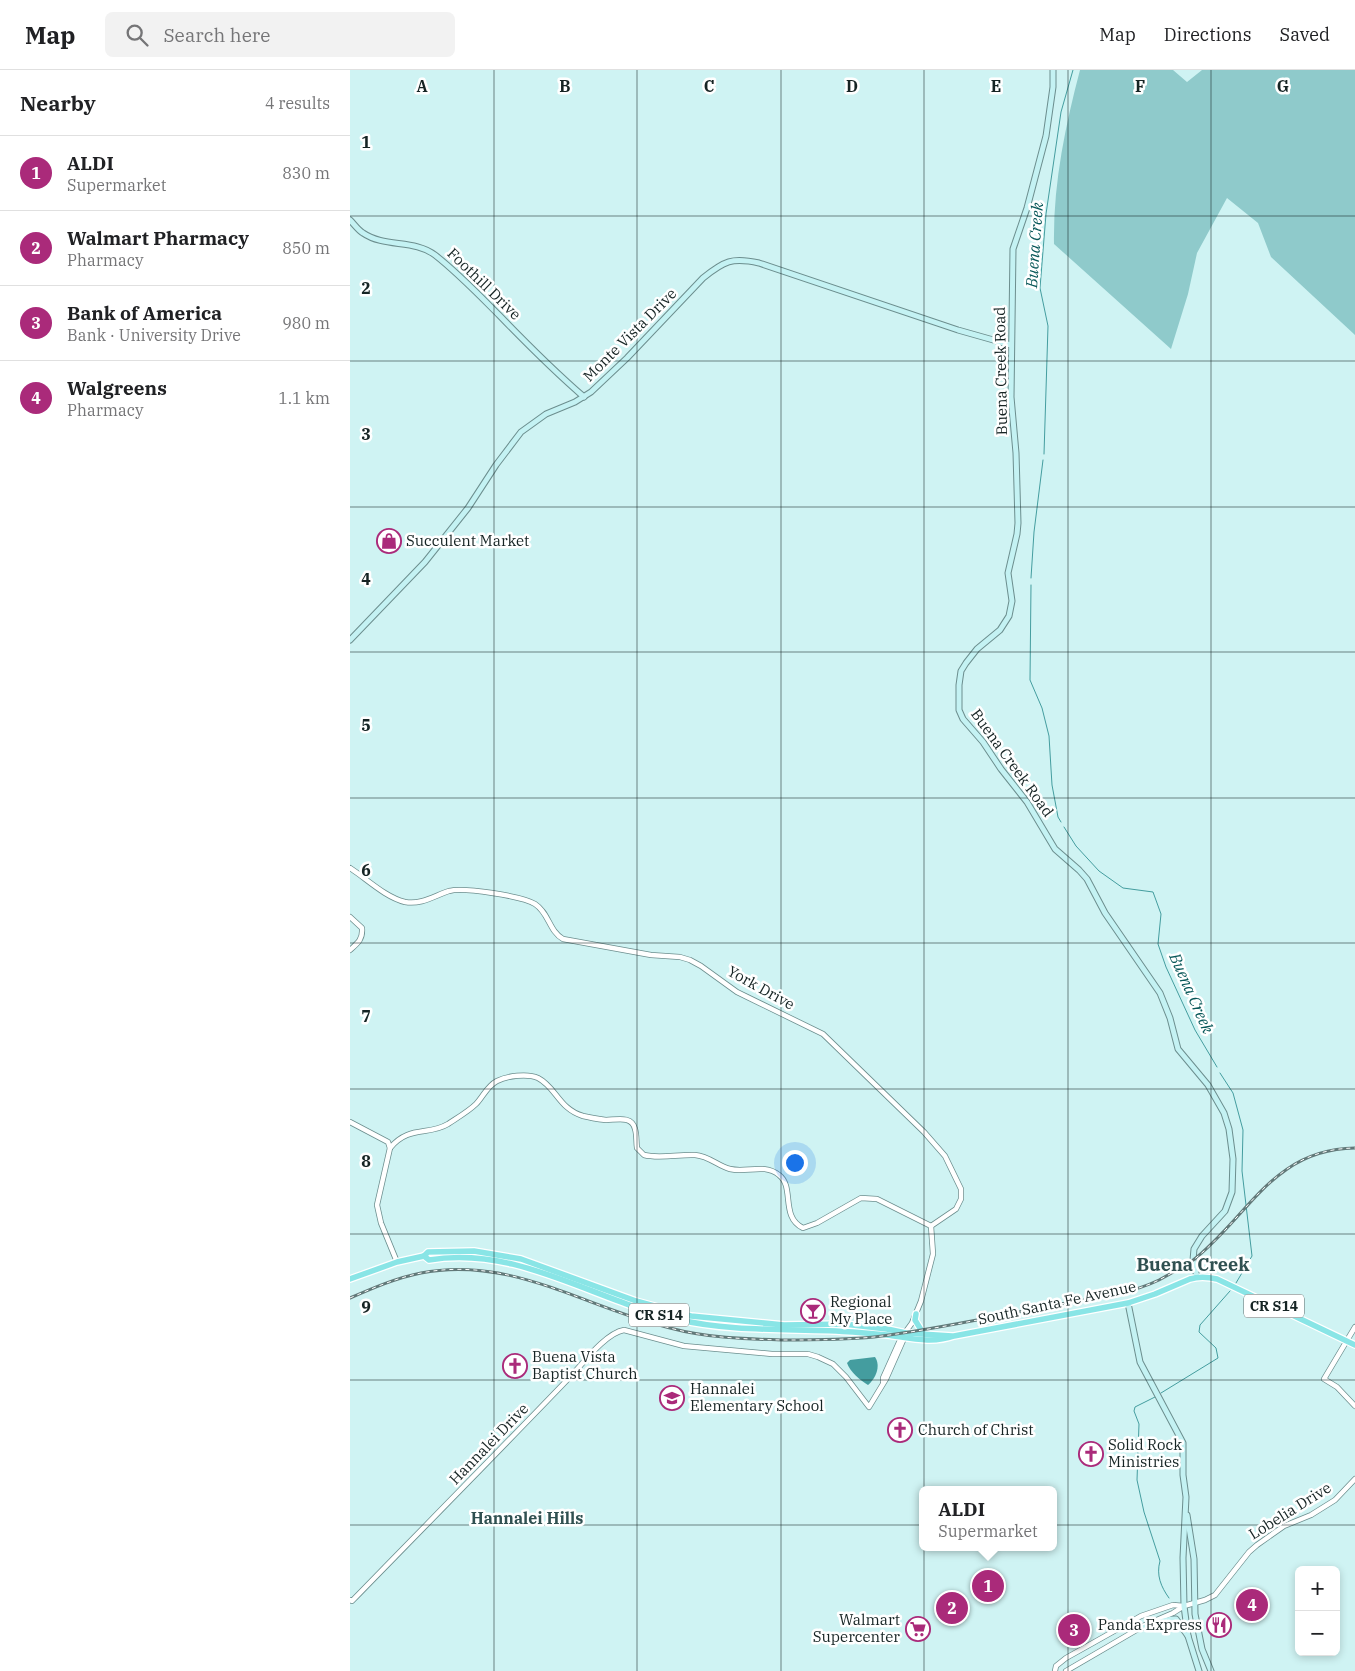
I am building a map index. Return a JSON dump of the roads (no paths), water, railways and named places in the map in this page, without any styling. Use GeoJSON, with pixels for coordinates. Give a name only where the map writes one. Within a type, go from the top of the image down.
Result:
{"type":"FeatureCollection","features":[{"type":"Feature","properties":{"kind":"main road","name":"Buena Creek Road"},"geometry":{"type":"LineString","coordinates":[[1053,70],[1053,87],[1046,136],[1027,208],[1013,249],[1011,397],[1016,453],[1018,523],[1008,573],[1012,608],[1006,622],[977,648],[961,671],[959,710],[963,719],[983,742],[1000,769],[1027,802],[1055,849],[1079,870],[1086,879],[1105,913],[1160,993],[1170,1018],[1178,1049],[1208,1085],[1224,1112],[1233,1159],[1232,1192],[1225,1211],[1202,1236],[1194,1249],[1193,1260],[1197,1277]]}},
{"type":"Feature","properties":{"kind":"main road","name":"Foothill Drive"},"geometry":{"type":"LineString","coordinates":[[350,220],[361,232],[376,240],[412,245],[425,249],[435,255],[584,397]]}},
{"type":"Feature","properties":{"kind":"main road","name":"Monte Vista Drive"},"geometry":{"type":"LineString","coordinates":[[350,640],[425,562],[468,508],[496,464],[521,432],[546,414],[584,397],[627,358],[703,278],[729,261],[743,259],[759,263],[958,330],[1011,345]]}},
{"type":"Feature","properties":{"kind":"main road","name":"South Santa Fe Avenue"},"geometry":{"type":"LineString","coordinates":[[350,1280],[397,1262],[424,1256],[428,1252],[474,1251],[532,1262],[637,1301],[691,1316],[784,1325],[844,1324],[887,1329],[904,1336],[923,1333],[954,1336]]}},
{"type":"Feature","properties":{"kind":"main road","name":"South Santa Fe Avenue"},"geometry":{"type":"LineString","coordinates":[[424,1256],[429,1260],[443,1257],[473,1257],[520,1265],[634,1307],[690,1322],[777,1330],[821,1331],[838,1327],[943,1340],[954,1336],[1128,1303],[1197,1277],[1217,1279],[1355,1345]]}},
{"type":"Feature","properties":{"kind":"main road"},"geometry":{"type":"LineString","coordinates":[[1128,1303],[1140,1362],[1183,1442],[1186,1510],[1194,1559],[1195,1614],[1202,1649],[1211,1671]]}},
{"type":"Feature","properties":{"kind":"main road"},"geometry":{"type":"LineString","coordinates":[[916,1314],[915,1320],[923,1333]]}},
{"type":"Feature","properties":{"kind":"main road"},"geometry":{"type":"LineString","coordinates":[[1186,1510],[1183,1558],[1184,1606],[1188,1636],[1199,1671]]}},
{"type":"Feature","properties":{"kind":"main road"},"geometry":{"type":"LineString","coordinates":[[1140,1628],[1176,1619],[1188,1636]]}},
{"type":"Feature","properties":{"kind":"street","name":"York Drive"},"geometry":{"type":"LineString","coordinates":[[350,868],[390,896],[405,902],[426,901],[457,890],[474,891],[535,904],[545,914],[554,932],[562,939],[690,960],[737,992],[823,1034],[924,1132],[945,1156],[960,1189],[961,1199],[956,1209],[931,1226]]}},
{"type":"Feature","properties":{"kind":"street"},"geometry":{"type":"LineString","coordinates":[[350,917],[362,928],[360,940],[350,950]]}},
{"type":"Feature","properties":{"kind":"street"},"geometry":{"type":"LineString","coordinates":[[397,1262],[381,1223],[377,1204],[390,1148],[397,1140],[408,1134],[447,1125],[476,1104],[492,1084],[498,1080],[529,1076],[538,1078],[543,1082],[568,1110],[576,1114],[594,1119],[608,1120],[620,1118],[629,1121],[635,1129],[637,1148],[644,1155],[696,1155],[706,1157],[729,1169],[743,1171],[764,1168],[774,1171],[785,1182],[787,1198],[794,1221],[803,1228],[817,1223],[861,1198],[877,1199],[931,1226],[933,1244],[931,1264],[916,1314],[904,1336]]}},
{"type":"Feature","properties":{"kind":"street"},"geometry":{"type":"LineString","coordinates":[[350,1122],[388,1142],[390,1148]]}},
{"type":"Feature","properties":{"kind":"street"},"geometry":{"type":"LineString","coordinates":[[1355,1327],[1324,1378],[1337,1387],[1355,1406]]}},
{"type":"Feature","properties":{"kind":"street","name":"Hannalei Drive"},"geometry":{"type":"LineString","coordinates":[[351,1601],[537,1413],[606,1340],[617,1331],[624,1330],[684,1346],[818,1356],[833,1364],[846,1377],[869,1407],[886,1379],[904,1336]]}},
{"type":"Feature","properties":{"kind":"street","name":"Lobelia Drive"},"geometry":{"type":"LineString","coordinates":[[1184,1606],[1215,1595],[1249,1552],[1257,1545],[1284,1526],[1310,1515],[1335,1500],[1355,1479]]}},
{"type":"Feature","properties":{"kind":"street"},"geometry":{"type":"LineString","coordinates":[[1055,1671],[1056,1666],[1066,1658],[1141,1616],[1173,1605],[1184,1606]]}},
{"type":"Feature","properties":{"kind":"street"},"geometry":{"type":"LineString","coordinates":[[1066,1671],[1140,1628],[1172,1614],[1184,1606]]}},
{"type":"Feature","properties":{"kind":"waterway","name":"Buena Creek"},"geometry":{"type":"LineString","coordinates":[[1044,454],[1048,326],[1040,288],[1046,214],[1061,112],[1073,70]]}},
{"type":"Feature","properties":{"kind":"waterway","name":"Buena Creek"},"geometry":{"type":"LineString","coordinates":[[1031,578],[1034,532],[1043,460]]}},
{"type":"Feature","properties":{"kind":"waterway","name":"Buena Creek"},"geometry":{"type":"LineString","coordinates":[[1031,585],[1030,680],[1042,708],[1049,736],[1052,785],[1058,817],[1061,822]]}},
{"type":"Feature","properties":{"kind":"waterway","name":"Buena Creek"},"geometry":{"type":"LineString","coordinates":[[1064,827],[1076,846],[1099,871],[1123,888],[1153,892],[1161,914],[1158,944],[1166,967],[1195,1030],[1217,1067]]}},
{"type":"Feature","properties":{"kind":"waterway","name":"Buena Creek"},"geometry":{"type":"LineString","coordinates":[[1220,1073],[1233,1093],[1243,1130],[1242,1171],[1252,1256],[1236,1283]]}},
{"type":"Feature","properties":{"kind":"waterway","name":"Buena Creek"},"geometry":{"type":"LineString","coordinates":[[1161,1393],[1218,1358],[1216,1348],[1199,1332],[1200,1325],[1230,1291]]}},
{"type":"Feature","properties":{"kind":"waterway","name":"Buena Creek"},"geometry":{"type":"LineString","coordinates":[[1155,1397],[1135,1407],[1134,1411],[1139,1424],[1137,1480],[1144,1512],[1160,1561],[1160,1581],[1169,1598]]}},
{"type":"Feature","properties":{"kind":"railway"},"geometry":{"type":"LineString","coordinates":[[350,1298],[394,1280],[421,1273],[454,1269],[486,1271],[548,1286],[639,1319],[698,1334],[782,1340],[851,1339],[896,1334],[1105,1296],[1133,1290],[1159,1280],[1192,1261],[1212,1244],[1263,1189],[1282,1173],[1302,1160],[1326,1151],[1355,1148]]}},
{"type":"Feature","properties":{"kind":"place","name":"Succulent Market"},"geometry":{"type":"Point","coordinates":[389,541]}},
{"type":"Feature","properties":{"kind":"place","name":"Regional My Place"},"geometry":{"type":"Point","coordinates":[813,1311]}},
{"type":"Feature","properties":{"kind":"place","name":"Buena Vista Baptist Church"},"geometry":{"type":"Point","coordinates":[515,1366]}},
{"type":"Feature","properties":{"kind":"place","name":"Hannalei Elementary School"},"geometry":{"type":"Point","coordinates":[672,1398]}},
{"type":"Feature","properties":{"kind":"place","name":"Church of Christ"},"geometry":{"type":"Point","coordinates":[900,1430]}},
{"type":"Feature","properties":{"kind":"place","name":"Solid Rock Ministries"},"geometry":{"type":"Point","coordinates":[1091,1454]}},
{"type":"Feature","properties":{"kind":"place","name":"ALDI"},"geometry":{"type":"Point","coordinates":[988,1586]}},
{"type":"Feature","properties":{"kind":"place","name":"Walgreens"},"geometry":{"type":"Point","coordinates":[1252,1605]}},
{"type":"Feature","properties":{"kind":"place","name":"Walmart Pharmacy"},"geometry":{"type":"Point","coordinates":[952,1608]}},
{"type":"Feature","properties":{"kind":"place","name":"Panda Express"},"geometry":{"type":"Point","coordinates":[1219,1625]}},
{"type":"Feature","properties":{"kind":"place","name":"Walmart Supercenter"},"geometry":{"type":"Point","coordinates":[918,1629]}},
{"type":"Feature","properties":{"kind":"place","name":"Bank of America"},"geometry":{"type":"Point","coordinates":[1074,1630]}},
{"type":"Feature","properties":{"kind":"district","name":"Buena Creek"},"geometry":{"type":"Point","coordinates":[1193,1265]}},
{"type":"Feature","properties":{"kind":"district","name":"Hannalei Hills"},"geometry":{"type":"Point","coordinates":[527,1518]}}]}
